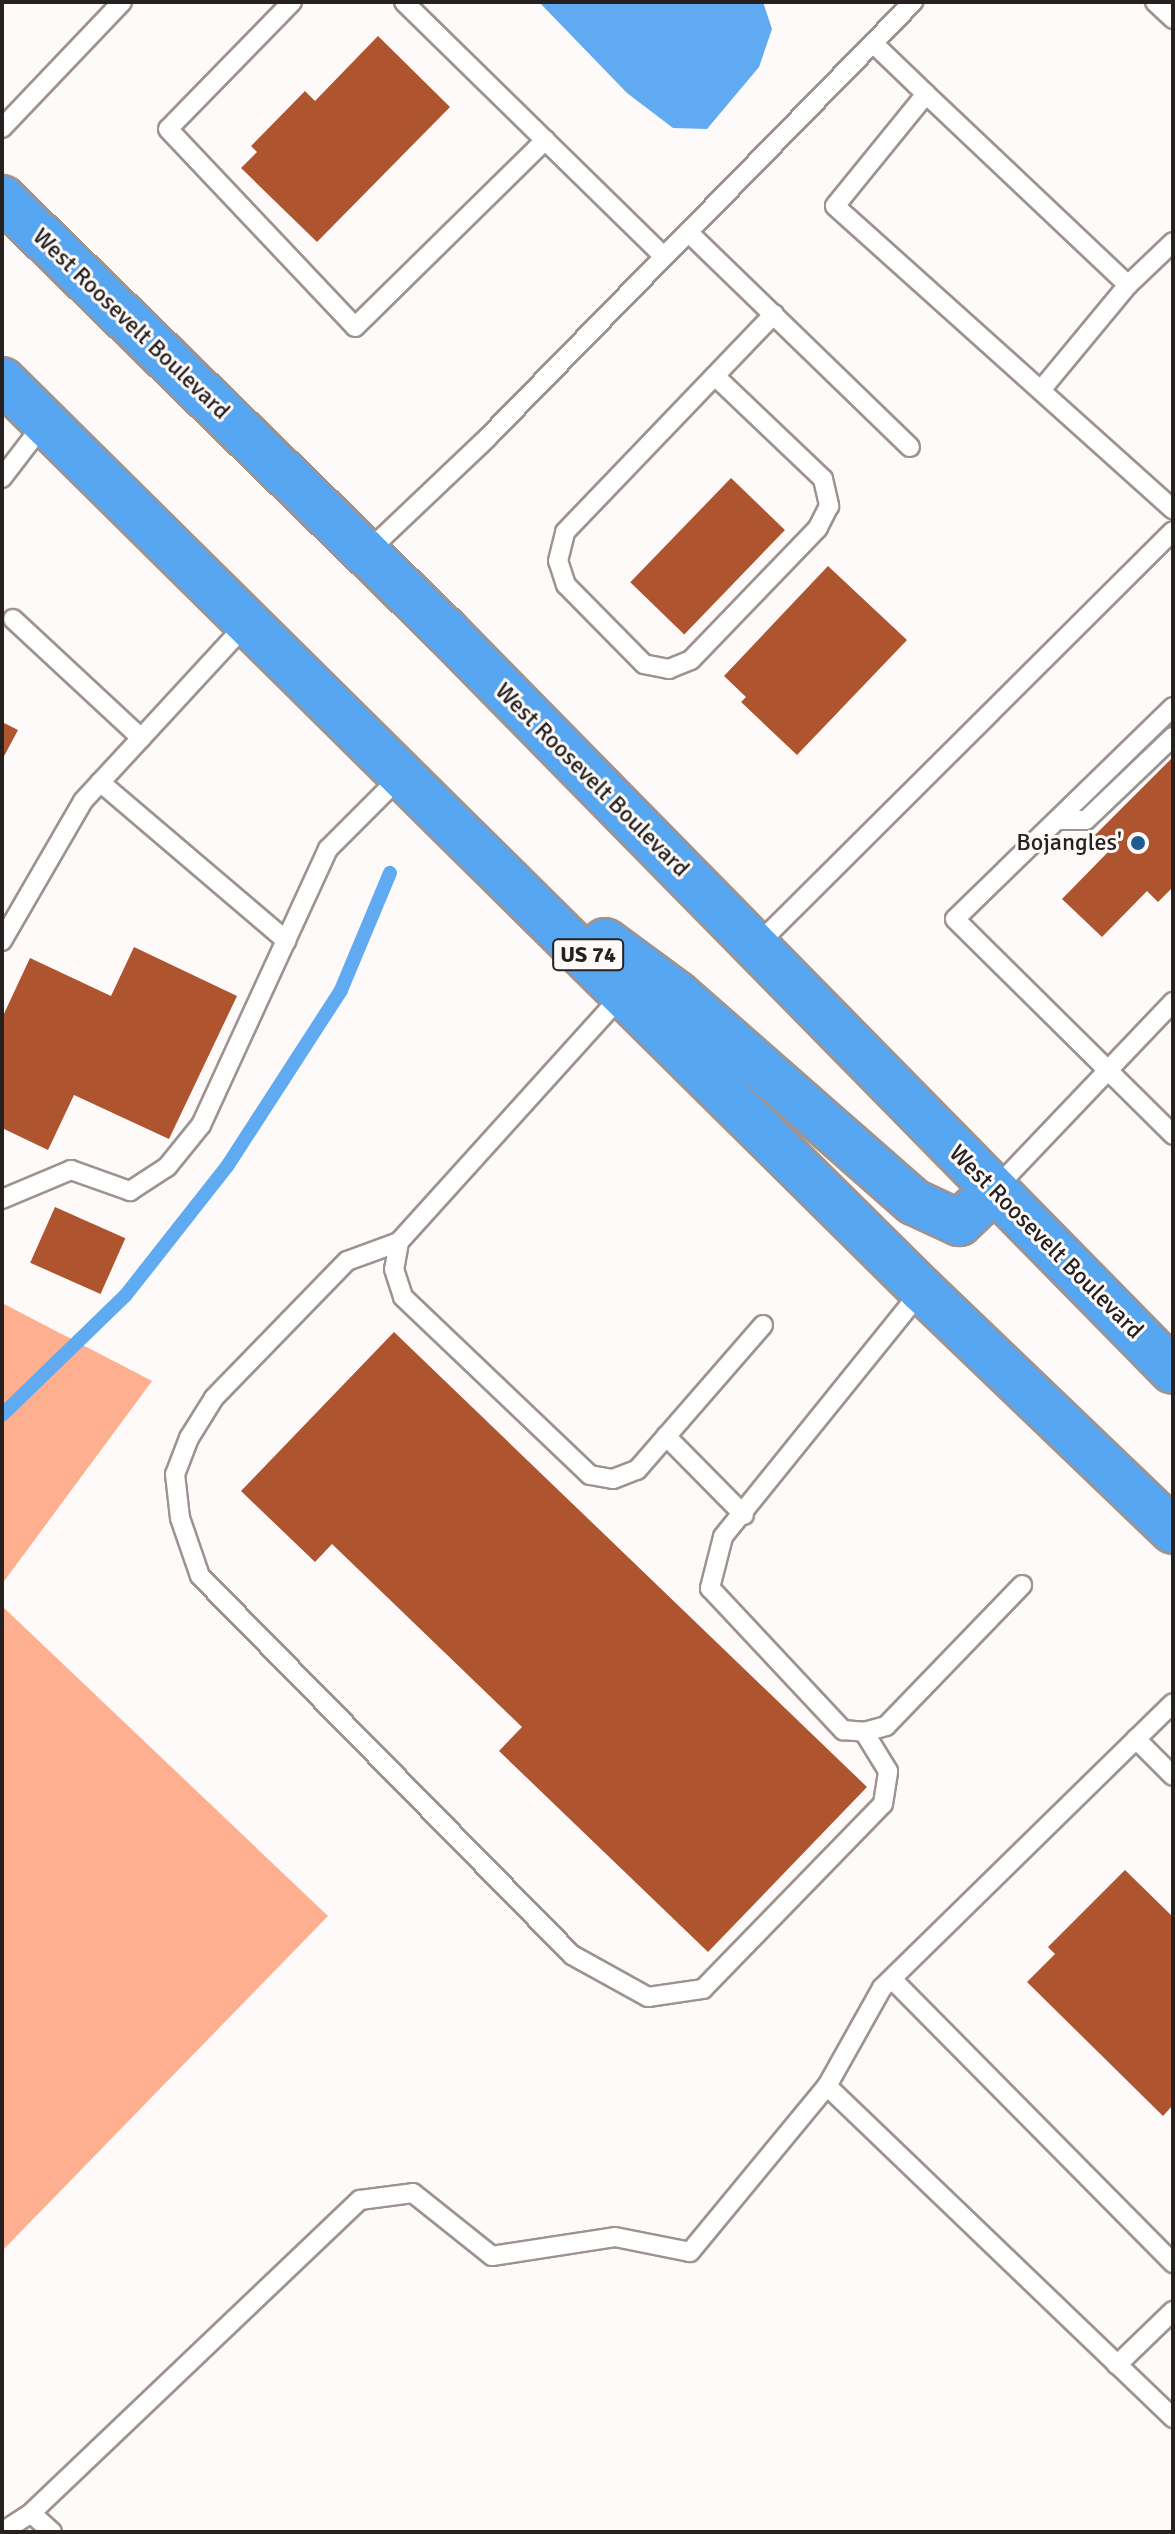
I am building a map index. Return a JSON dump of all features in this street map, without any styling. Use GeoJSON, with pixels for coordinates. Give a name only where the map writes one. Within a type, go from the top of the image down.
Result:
{"type":"FeatureCollection","features":[{"type":"Feature","properties":{"kind":"highway","name":"West Roosevelt Boulevard"},"geometry":{"type":"LineString","coordinates":[[2,198],[366,553],[1173,1371]]}},
{"type":"Feature","properties":{"kind":"highway","name":"US 74"},"geometry":{"type":"LineString","coordinates":[[2,380],[625,992],[922,1290],[1173,1531]]}},
{"type":"Feature","properties":{"kind":"highway"},"geometry":{"type":"LineString","coordinates":[[478,847],[677,994],[914,1202],[959,1223],[994,1190]]}},
{"type":"Feature","properties":{"kind":"lane"},"geometry":{"type":"LineString","coordinates":[[2,128],[122,2]]}},
{"type":"Feature","properties":{"kind":"lane"},"geometry":{"type":"LineString","coordinates":[[292,2],[168,129],[355,327],[545,140]]}},
{"type":"Feature","properties":{"kind":"lane"},"geometry":{"type":"LineString","coordinates":[[404,2],[664,257]]}},
{"type":"Feature","properties":{"kind":"lane"},"geometry":{"type":"LineString","coordinates":[[366,553],[664,257],[913,2]]}},
{"type":"Feature","properties":{"kind":"lane"},"geometry":{"type":"LineString","coordinates":[[1155,2],[1173,19]]}},
{"type":"Feature","properties":{"kind":"lane"},"geometry":{"type":"LineString","coordinates":[[873,43],[1128,285]]}},
{"type":"Feature","properties":{"kind":"lane"},"geometry":{"type":"LineString","coordinates":[[926,94],[835,206],[1173,509]]}},
{"type":"Feature","properties":{"kind":"lane"},"geometry":{"type":"LineString","coordinates":[[688,232],[910,447]]}},
{"type":"Feature","properties":{"kind":"lane"},"geometry":{"type":"LineString","coordinates":[[1041,390],[1128,285],[1173,242]]}},
{"type":"Feature","properties":{"kind":"lane"},"geometry":{"type":"LineString","coordinates":[[715,376],[823,479],[829,506],[818,528],[691,660],[669,669],[644,664],[566,585],[558,561],[565,532],[774,314]]}},
{"type":"Feature","properties":{"kind":"lane"},"geometry":{"type":"LineString","coordinates":[[2,478],[45,422]]}},
{"type":"Feature","properties":{"kind":"lane"},"geometry":{"type":"LineString","coordinates":[[756,946],[1173,531]]}},
{"type":"Feature","properties":{"kind":"lane"},"geometry":{"type":"LineString","coordinates":[[13,619],[141,738]]}},
{"type":"Feature","properties":{"kind":"lane"},"geometry":{"type":"LineString","coordinates":[[2,941],[83,801],[249,621]]}},
{"type":"Feature","properties":{"kind":"lane"},"geometry":{"type":"LineString","coordinates":[[1173,707],[955,919],[1173,1135]]}},
{"type":"Feature","properties":{"kind":"lane"},"geometry":{"type":"LineString","coordinates":[[1057,820],[1086,820],[1173,737]]}},
{"type":"Feature","properties":{"kind":"lane"},"geometry":{"type":"LineString","coordinates":[[2,1199],[71,1170],[130,1191],[167,1167],[201,1125],[328,849],[403,774]]}},
{"type":"Feature","properties":{"kind":"lane"},"geometry":{"type":"LineString","coordinates":[[100,782],[287,941]]}},
{"type":"Feature","properties":{"kind":"lane"},"geometry":{"type":"LineString","coordinates":[[625,992],[399,1242],[347,1261],[214,1398],[189,1438],[175,1474],[180,1518],[200,1576],[572,1955],[648,1997],[703,1989],[883,1804],[888,1771],[864,1732]]}},
{"type":"Feature","properties":{"kind":"lane"},"geometry":{"type":"LineString","coordinates":[[994,1190],[1106,1068],[1173,1002]]}},
{"type":"Feature","properties":{"kind":"lane"},"geometry":{"type":"LineString","coordinates":[[399,1242],[394,1269],[403,1297],[590,1475],[613,1479],[637,1470],[763,1325]]}},
{"type":"Feature","properties":{"kind":"lane"},"geometry":{"type":"LineString","coordinates":[[922,1290],[744,1515],[723,1537],[710,1588],[843,1730],[864,1732],[886,1726],[1022,1585]]}},
{"type":"Feature","properties":{"kind":"lane"},"geometry":{"type":"LineString","coordinates":[[666,1436],[744,1515]]}},
{"type":"Feature","properties":{"kind":"lane"},"geometry":{"type":"LineString","coordinates":[[2,2532],[31,2513],[360,2200],[413,2193],[492,2256],[615,2237],[690,2252],[827,2086],[892,1979],[1173,1703]]}},
{"type":"Feature","properties":{"kind":"lane"},"geometry":{"type":"LineString","coordinates":[[1136,1739],[1173,1776]]}},
{"type":"Feature","properties":{"kind":"lane"},"geometry":{"type":"LineString","coordinates":[[892,1979],[1173,2263]]}},
{"type":"Feature","properties":{"kind":"lane"},"geometry":{"type":"LineString","coordinates":[[827,2086],[1173,2418]]}},
{"type":"Feature","properties":{"kind":"lane"},"geometry":{"type":"LineString","coordinates":[[1117,2365],[1173,2311]]}},
{"type":"Feature","properties":{"kind":"lane"},"geometry":{"type":"LineString","coordinates":[[31,2513],[52,2532]]}},
{"type":"Feature","properties":{"kind":"shaded area"},"geometry":{"type":"Polygon","coordinates":[[[2,1303],[152,1381],[2,1584],[2,1303]]]}},
{"type":"Feature","properties":{"kind":"shaded area"},"geometry":{"type":"Polygon","coordinates":[[[2,1606],[328,1916],[2,2251],[2,1606]]]}},
{"type":"Feature","properties":{"kind":"water"},"geometry":{"type":"Polygon","coordinates":[[[539,2],[763,2],[772,29],[759,67],[707,129],[673,128],[627,93],[539,2]]]}},
{"type":"Feature","properties":{"kind":"building"},"geometry":{"type":"Polygon","coordinates":[[[378,36],[450,107],[317,242],[241,168],[257,152],[251,146],[305,91],[315,101],[378,36]]]}},
{"type":"Feature","properties":{"kind":"building"},"geometry":{"type":"Polygon","coordinates":[[[731,478],[785,530],[684,634],[630,582],[731,478]]]}},
{"type":"Feature","properties":{"kind":"building"},"geometry":{"type":"Polygon","coordinates":[[[828,566],[907,640],[797,755],[741,702],[746,697],[724,676],[828,566]]]}},
{"type":"Feature","properties":{"kind":"building"},"geometry":{"type":"Polygon","coordinates":[[[2,722],[18,730],[2,760],[2,722]]]}},
{"type":"Feature","properties":{"kind":"building","name":"Bojangles'"},"geometry":{"type":"Polygon","coordinates":[[[1173,757],[1173,887],[1158,902],[1147,891],[1102,937],[1062,899],[1110,850],[1095,835],[1173,757]]]}},
{"type":"Feature","properties":{"kind":"building"},"geometry":{"type":"Polygon","coordinates":[[[134,947],[237,996],[169,1139],[74,1095],[48,1150],[2,1128],[2,1018],[30,958],[111,996],[134,947]]]}},
{"type":"Feature","properties":{"kind":"building"},"geometry":{"type":"Polygon","coordinates":[[[55,1207],[125,1238],[101,1294],[30,1263],[55,1207]]]}},
{"type":"Feature","properties":{"kind":"building"},"geometry":{"type":"Polygon","coordinates":[[[394,1332],[867,1787],[708,1952],[499,1751],[522,1727],[332,1544],[315,1562],[241,1491],[394,1332]]]}},
{"type":"Feature","properties":{"kind":"building"},"geometry":{"type":"Polygon","coordinates":[[[1125,1870],[1173,1917],[1173,2105],[1163,2116],[1027,1982],[1055,1954],[1048,1947],[1125,1870]]]}},
{"type":"Feature","properties":{"kind":"waterway"},"geometry":{"type":"LineString","coordinates":[[2,1415],[125,1296],[228,1165],[341,990],[390,873]]}},
{"type":"Feature","properties":{"kind":"place","name":"Bojangles'"},"geometry":{"type":"Point","coordinates":[1138,843]}}]}
